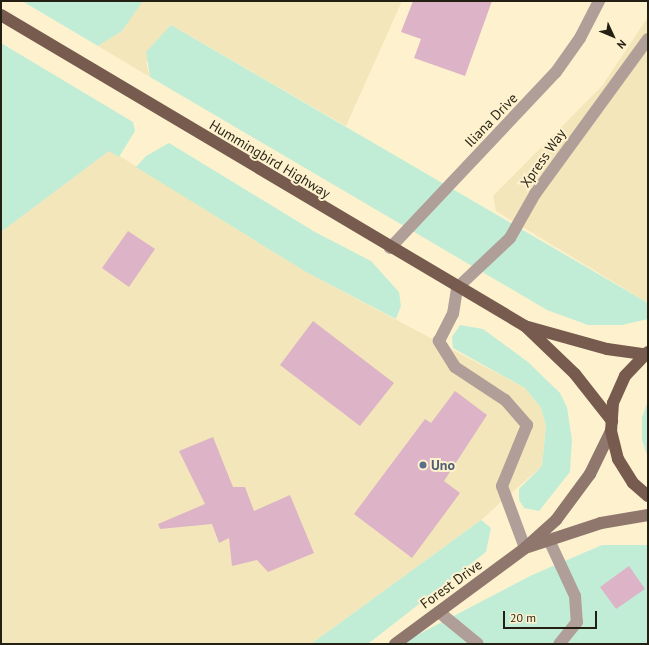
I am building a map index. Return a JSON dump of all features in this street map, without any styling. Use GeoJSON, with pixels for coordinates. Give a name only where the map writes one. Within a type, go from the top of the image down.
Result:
{"type":"FeatureCollection","features":[{"type":"Feature","properties":{"kind":"main road","name":"Hummingbird Highway"},"geometry":{"type":"LineString","coordinates":[[1,15],[457,288],[525,326],[607,349],[646,353]]}},
{"type":"Feature","properties":{"kind":"main road","name":"Hummingbird Highway"},"geometry":{"type":"LineString","coordinates":[[525,326],[574,374],[612,426]]}},
{"type":"Feature","properties":{"kind":"main road"},"geometry":{"type":"LineString","coordinates":[[646,353],[625,376],[613,403],[612,426],[618,459],[632,483],[648,496]]}},
{"type":"Feature","properties":{"kind":"main road","name":"Forest Drive"},"geometry":{"type":"LineString","coordinates":[[395,644],[525,548],[573,500],[612,426]]}},
{"type":"Feature","properties":{"kind":"main road","name":"Forest Drive"},"geometry":{"type":"LineString","coordinates":[[525,548],[601,523],[648,515]]}},
{"type":"Feature","properties":{"kind":"street","name":"Iliana Drive"},"geometry":{"type":"LineString","coordinates":[[390,248],[556,72],[580,38],[599,1]]}},
{"type":"Feature","properties":{"kind":"street","name":"Xpress Way"},"geometry":{"type":"LineString","coordinates":[[457,288],[510,238],[535,194],[648,39]]}},
{"type":"Feature","properties":{"kind":"street"},"geometry":{"type":"LineString","coordinates":[[457,288],[452,314],[439,341],[455,366],[505,400],[527,425],[502,486],[525,548]]}},
{"type":"Feature","properties":{"kind":"street"},"geometry":{"type":"LineString","coordinates":[[549,540],[574,596],[577,622],[559,644]]}},
{"type":"Feature","properties":{"kind":"street"},"geometry":{"type":"LineString","coordinates":[[439,612],[478,644]]}},
{"type":"Feature","properties":{"kind":"shaded area"},"geometry":{"type":"Polygon","coordinates":[[[141,1],[402,1],[346,126],[171,25],[146,63],[150,77],[98,46],[122,31],[141,1]]]}},
{"type":"Feature","properties":{"kind":"shaded area"},"geometry":{"type":"Polygon","coordinates":[[[648,17],[648,303],[496,211],[493,196],[602,86],[648,17]]]}},
{"type":"Feature","properties":{"kind":"shaded area"},"geometry":{"type":"Polygon","coordinates":[[[110,150],[306,272],[525,388],[541,408],[546,426],[542,466],[481,520],[311,644],[1,644],[1,232],[110,150]]]}},
{"type":"Feature","properties":{"kind":"green space"},"geometry":{"type":"Polygon","coordinates":[[[22,1],[142,2],[122,31],[98,46],[22,1]]]}},
{"type":"Feature","properties":{"kind":"green space"},"geometry":{"type":"Polygon","coordinates":[[[171,25],[648,303],[648,319],[622,325],[588,325],[547,310],[150,77],[146,52],[171,25]]]}},
{"type":"Feature","properties":{"kind":"green space"},"geometry":{"type":"Polygon","coordinates":[[[1,43],[133,122],[135,131],[119,157],[109,151],[1,232],[1,43]]]}},
{"type":"Feature","properties":{"kind":"green space"},"geometry":{"type":"Polygon","coordinates":[[[169,143],[315,232],[371,261],[399,292],[401,306],[396,319],[306,272],[136,167],[146,156],[169,143]]]}},
{"type":"Feature","properties":{"kind":"green space"},"geometry":{"type":"Polygon","coordinates":[[[460,325],[483,329],[528,362],[560,393],[567,407],[572,440],[570,472],[539,511],[524,508],[519,500],[519,489],[542,466],[546,426],[541,408],[525,388],[453,348],[452,337],[460,325]]]}},
{"type":"Feature","properties":{"kind":"green space"},"geometry":{"type":"Polygon","coordinates":[[[648,400],[648,458],[642,440],[642,418],[648,400]]]}},
{"type":"Feature","properties":{"kind":"green space"},"geometry":{"type":"Polygon","coordinates":[[[481,520],[491,528],[486,552],[373,640],[367,644],[311,644],[481,520]]]}},
{"type":"Feature","properties":{"kind":"green space"},"geometry":{"type":"Polygon","coordinates":[[[602,545],[648,545],[648,644],[400,644],[532,575],[602,545]]]}},
{"type":"Feature","properties":{"kind":"building"},"geometry":{"type":"Polygon","coordinates":[[[413,1],[492,1],[465,76],[414,58],[421,39],[401,32],[413,1]]]}},
{"type":"Feature","properties":{"kind":"building"},"geometry":{"type":"Polygon","coordinates":[[[128,231],[155,249],[129,287],[102,268],[128,231]]]}},
{"type":"Feature","properties":{"kind":"building"},"geometry":{"type":"Polygon","coordinates":[[[313,321],[394,383],[360,426],[280,365],[313,321]]]}},
{"type":"Feature","properties":{"kind":"building","name":"Uno"},"geometry":{"type":"Polygon","coordinates":[[[455,391],[487,415],[444,481],[460,493],[412,558],[354,514],[425,419],[431,423],[455,391]]]}},
{"type":"Feature","properties":{"kind":"building"},"geometry":{"type":"Polygon","coordinates":[[[213,437],[233,487],[245,487],[254,511],[290,495],[314,553],[268,572],[257,560],[232,566],[229,538],[219,543],[212,524],[160,529],[158,524],[205,504],[179,451],[213,437]]]}},
{"type":"Feature","properties":{"kind":"building"},"geometry":{"type":"Polygon","coordinates":[[[629,566],[645,589],[616,609],[600,587],[629,566]]]}},
{"type":"Feature","properties":{"kind":"place","name":"Uno"},"geometry":{"type":"Point","coordinates":[423,465]}}]}
